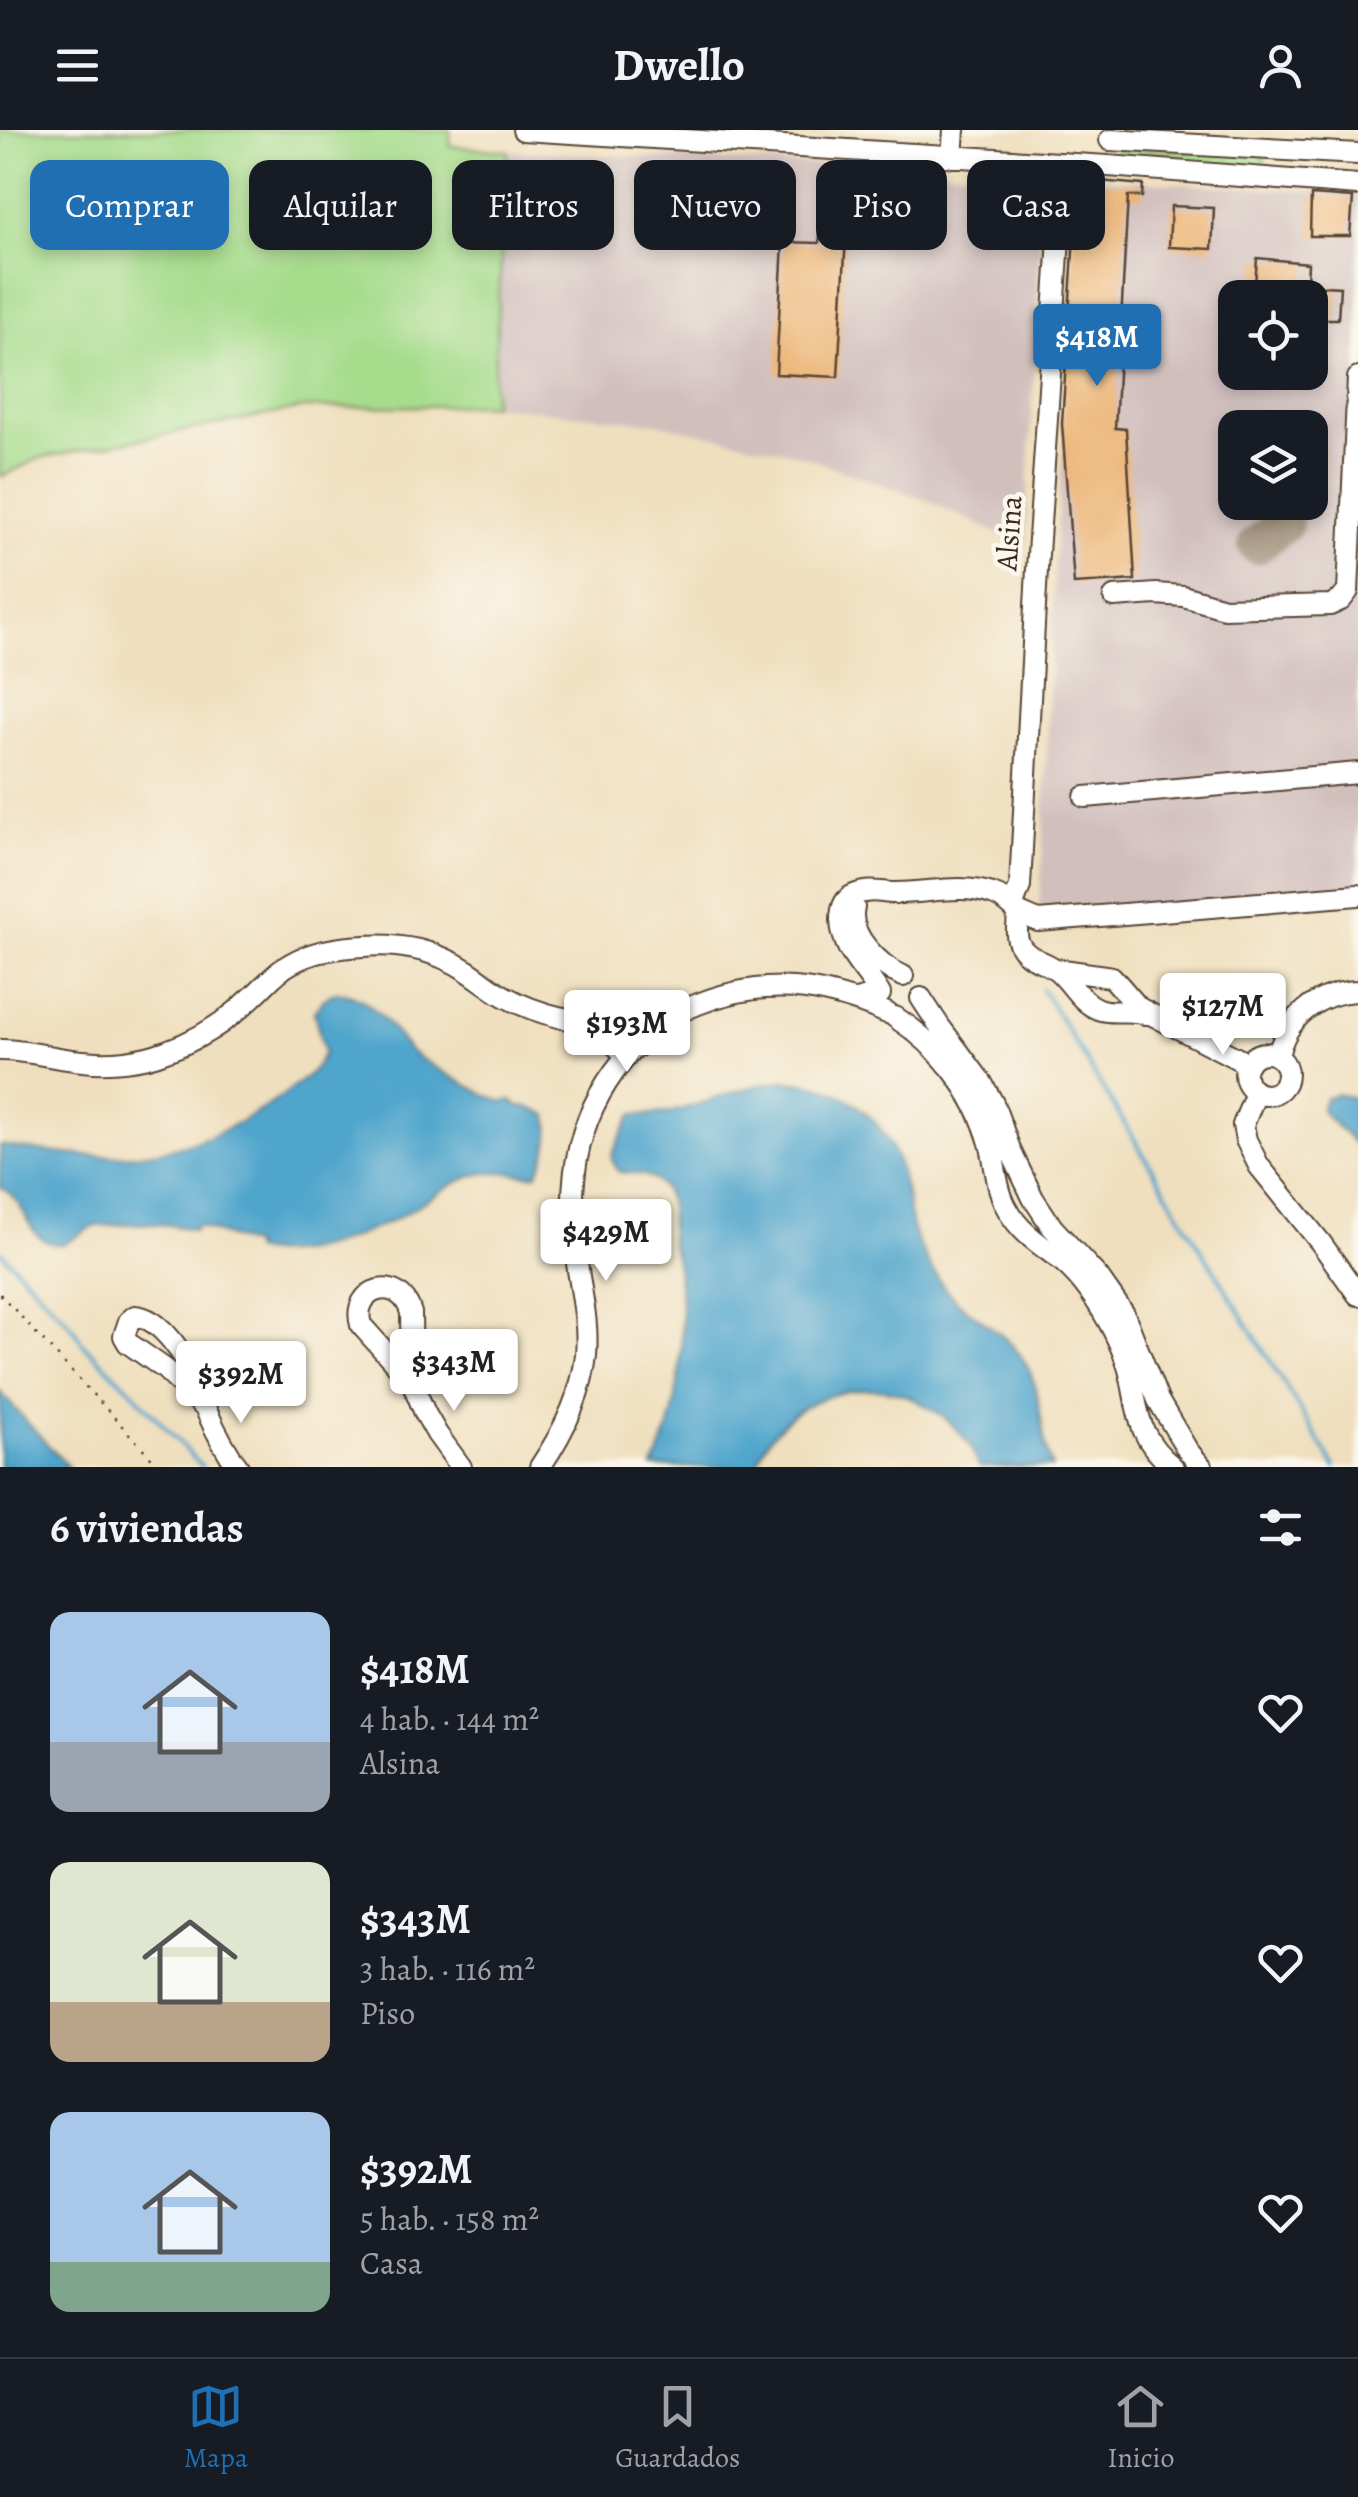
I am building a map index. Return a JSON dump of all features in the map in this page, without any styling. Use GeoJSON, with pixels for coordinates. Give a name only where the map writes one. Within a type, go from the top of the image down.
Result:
{"type":"FeatureCollection","features":[{"type":"Feature","properties":{"kind":"street"},"geometry":{"type":"LineString","coordinates":[[523,130],[798,138],[1000,160]]}},
{"type":"Feature","properties":{"kind":"street"},"geometry":{"type":"LineString","coordinates":[[952,157],[954,130]]}},
{"type":"Feature","properties":{"kind":"street"},"geometry":{"type":"LineString","coordinates":[[1108,166],[1110,135],[1274,139],[1358,154]]}},
{"type":"Feature","properties":{"kind":"street"},"geometry":{"type":"LineString","coordinates":[[1272,180],[1274,139]]}},
{"type":"Feature","properties":{"kind":"street"},"geometry":{"type":"LineString","coordinates":[[1105,166],[1358,185]]}},
{"type":"Feature","properties":{"kind":"street","name":"Alsina"},"geometry":{"type":"LineString","coordinates":[[1016,908],[1058,250]]}},
{"type":"Feature","properties":{"kind":"street"},"geometry":{"type":"LineString","coordinates":[[1114,597],[1183,596],[1224,608],[1330,606],[1342,600],[1348,591],[1358,378]]}},
{"type":"Feature","properties":{"kind":"street"},"geometry":{"type":"LineString","coordinates":[[1085,797],[1358,773]]}},
{"type":"Feature","properties":{"kind":"street"},"geometry":{"type":"LineString","coordinates":[[1184,1463],[1152,1447],[1140,1425],[1126,1362],[1106,1316],[1074,1272],[1023,1230],[1007,1209],[984,1125],[968,1091],[944,1059],[888,1008],[848,949],[841,915],[851,896],[876,890],[892,893],[959,888],[997,895],[1038,920],[1358,896]]}},
{"type":"Feature","properties":{"kind":"street"},"geometry":{"type":"LineString","coordinates":[[892,893],[860,900],[853,908],[856,931],[889,970],[919,986],[940,1027],[982,1083],[1021,1176],[1052,1227],[1098,1277],[1124,1314],[1184,1463]]}},
{"type":"Feature","properties":{"kind":"street"},"geometry":{"type":"LineString","coordinates":[[1016,908],[1018,943],[1025,952],[1056,969],[1097,1009],[1138,1011],[1152,1016]]}},
{"type":"Feature","properties":{"kind":"street"},"geometry":{"type":"LineString","coordinates":[[0,1050],[32,1051],[86,1062],[162,1053],[221,1024],[292,963],[328,950],[369,945],[425,952],[465,970],[524,1006],[631,1036]]}},
{"type":"Feature","properties":{"kind":"street"},"geometry":{"type":"LineString","coordinates":[[1056,969],[1112,977],[1139,1008],[1248,1064]]}},
{"type":"Feature","properties":{"kind":"street"},"geometry":{"type":"LineString","coordinates":[[888,1008],[885,982],[903,976]]}},
{"type":"Feature","properties":{"kind":"street"},"geometry":{"type":"LineString","coordinates":[[540,1467],[572,1410],[586,1357],[586,1312],[576,1256],[572,1198],[580,1141],[599,1095],[631,1036],[712,998],[756,988],[797,987],[835,993],[888,1008],[901,1018],[912,1014],[922,998]]}},
{"type":"Feature","properties":{"kind":"street"},"geometry":{"type":"LineString","coordinates":[[1278,1057],[1280,1042],[1306,1009],[1321,998],[1358,991]]}},
{"type":"Feature","properties":{"kind":"street"},"geometry":{"type":"LineString","coordinates":[[1264,1053],[1278,1057],[1287,1075],[1282,1088],[1270,1095],[1256,1093],[1247,1084],[1248,1064],[1264,1053]]}},
{"type":"Feature","properties":{"kind":"street"},"geometry":{"type":"LineString","coordinates":[[1256,1093],[1244,1125],[1246,1140],[1259,1166],[1358,1295]]}},
{"type":"Feature","properties":{"kind":"street"},"geometry":{"type":"LineString","coordinates":[[998,1181],[1021,1176]]}},
{"type":"Feature","properties":{"kind":"street"},"geometry":{"type":"LineString","coordinates":[[1036,1242],[1052,1227]]}},
{"type":"Feature","properties":{"kind":"street"},"geometry":{"type":"LineString","coordinates":[[205,1408],[165,1369],[128,1343],[124,1336],[135,1316],[152,1320],[189,1366],[221,1442],[238,1467]]}},
{"type":"Feature","properties":{"kind":"street"},"geometry":{"type":"LineString","coordinates":[[412,1382],[431,1424],[461,1467]]}},
{"type":"Feature","properties":{"kind":"street"},"geometry":{"type":"LineString","coordinates":[[1136,1409],[1158,1400]]}},
{"type":"Feature","properties":{"kind":"path"},"geometry":{"type":"LineString","coordinates":[[0,1294],[160,1467]]}},
{"type":"Feature","properties":{"kind":"shaded area"},"geometry":{"type":"Polygon","coordinates":[[[508,151],[708,160],[634,160],[634,250],[796,250],[796,164],[816,165],[816,250],[947,250],[947,171],[967,172],[967,250],[1040,250],[1025,546],[931,502],[794,453],[655,423],[492,405],[502,250],[614,250],[614,160],[507,160],[508,151]]]}},
{"type":"Feature","properties":{"kind":"shaded area"},"geometry":{"type":"Polygon","coordinates":[[[1105,179],[1358,194],[1358,900],[1037,931],[1055,553],[1078,250],[1105,250],[1105,179]]]}},
{"type":"Feature","properties":{"kind":"green space"},"geometry":{"type":"Polygon","coordinates":[[[0,130],[450,130],[450,146],[508,151],[507,160],[452,160],[452,250],[502,250],[492,405],[304,408],[40,458],[0,477],[0,130]]]}},
{"type":"Feature","properties":{"kind":"green space"},"geometry":{"type":"Polygon","coordinates":[[[1117,148],[1266,154],[1262,168],[1117,162],[1117,148]]]}},
{"type":"Feature","properties":{"kind":"water"},"geometry":{"type":"Polygon","coordinates":[[[335,992],[368,1004],[407,1048],[437,1069],[495,1099],[511,1100],[548,1115],[548,1145],[537,1174],[490,1172],[471,1177],[360,1234],[324,1247],[288,1253],[252,1250],[253,1246],[197,1225],[194,1230],[156,1224],[99,1225],[65,1243],[52,1243],[38,1235],[15,1199],[0,1187],[0,1145],[88,1155],[144,1154],[199,1140],[256,1113],[316,1066],[324,1052],[314,1012],[335,992]]]}},
{"type":"Feature","properties":{"kind":"water"},"geometry":{"type":"Polygon","coordinates":[[[786,1081],[828,1089],[846,1098],[888,1140],[905,1187],[914,1233],[932,1269],[948,1292],[1006,1339],[1026,1364],[1036,1389],[1052,1467],[979,1467],[966,1441],[938,1413],[902,1394],[866,1389],[829,1396],[795,1413],[769,1439],[755,1467],[653,1467],[671,1420],[680,1367],[681,1313],[669,1205],[658,1183],[643,1175],[619,1172],[612,1154],[632,1115],[671,1112],[786,1081]]]}},
{"type":"Feature","properties":{"kind":"water"},"geometry":{"type":"Polygon","coordinates":[[[1336,1094],[1358,1099],[1358,1147],[1321,1111],[1325,1098],[1336,1094]]]}},
{"type":"Feature","properties":{"kind":"water"},"geometry":{"type":"Polygon","coordinates":[[[0,1392],[68,1467],[0,1467],[0,1392]]]}},
{"type":"Feature","properties":{"kind":"building"},"geometry":{"type":"Polygon","coordinates":[[[1105,182],[1143,185],[1142,197],[1128,196],[1115,428],[1126,429],[1135,580],[1074,584],[1062,424],[1073,250],[1105,250],[1105,182]]]}},
{"type":"Feature","properties":{"kind":"building"},"geometry":{"type":"Polygon","coordinates":[[[1311,195],[1353,198],[1350,236],[1310,236],[1311,195]]]}},
{"type":"Feature","properties":{"kind":"building"},"geometry":{"type":"Polygon","coordinates":[[[1171,206],[1214,208],[1212,249],[1169,247],[1171,206]]]}},
{"type":"Feature","properties":{"kind":"building"},"geometry":{"type":"Polygon","coordinates":[[[796,242],[816,243],[816,250],[845,250],[838,377],[776,374],[783,250],[796,250],[796,242]]]}},
{"type":"Feature","properties":{"kind":"building"},"geometry":{"type":"Polygon","coordinates":[[[1257,258],[1308,263],[1307,280],[1255,280],[1257,258]]]}},
{"type":"Feature","properties":{"kind":"building"},"geometry":{"type":"Polygon","coordinates":[[[1328,286],[1340,287],[1338,319],[1328,319],[1328,286]]]}},
{"type":"Feature","properties":{"kind":"waterway"},"geometry":{"type":"LineString","coordinates":[[1042,989],[1335,1467]]}},
{"type":"Feature","properties":{"kind":"waterway"},"geometry":{"type":"LineString","coordinates":[[0,1251],[202,1467]]}},
{"type":"Feature","properties":{"kind":"taxiway"},"geometry":{"type":"LineString","coordinates":[[1257,545],[1284,523]]}}]}
